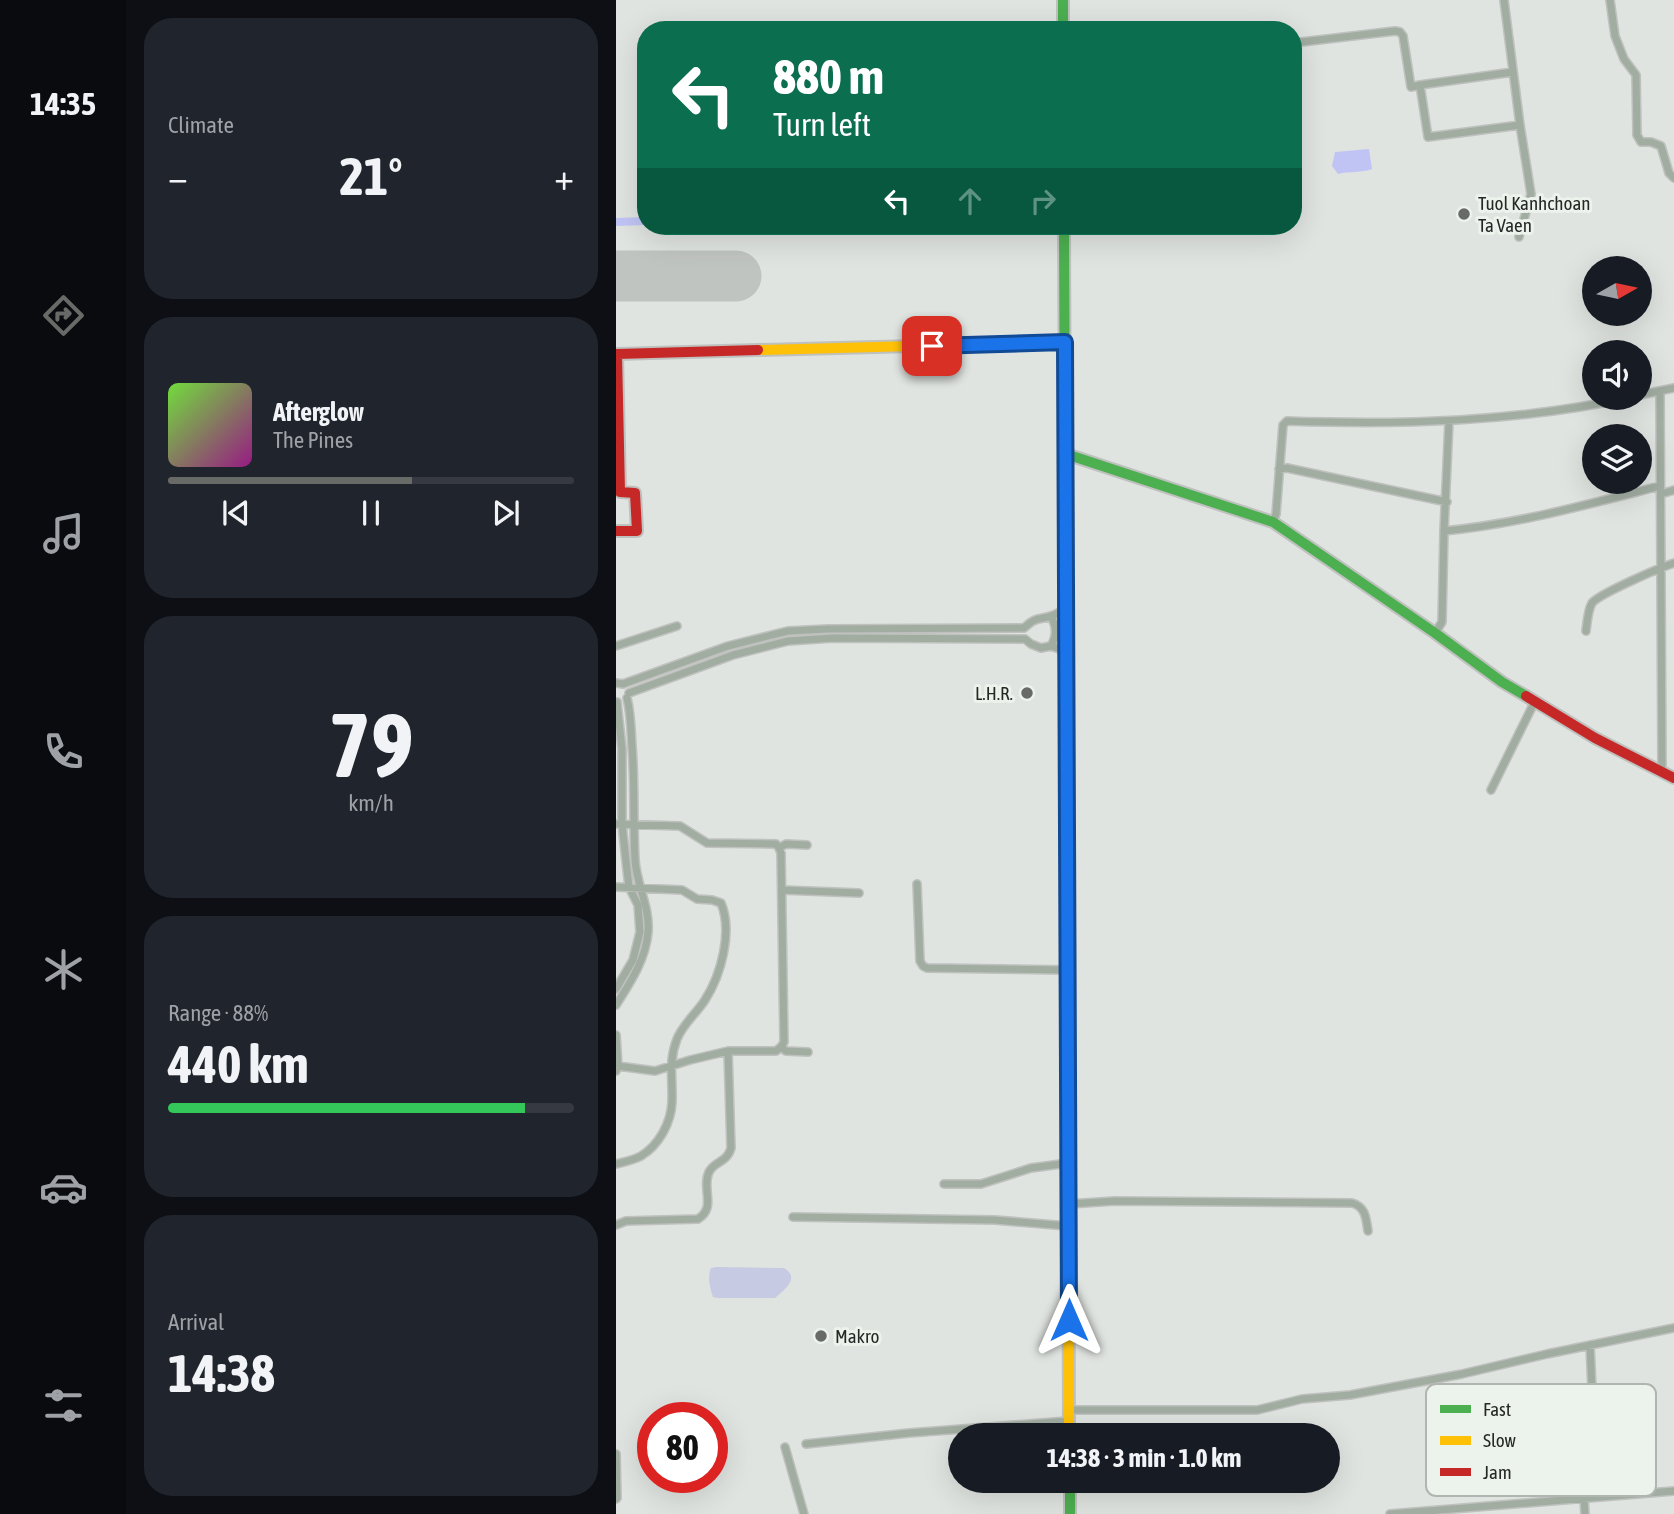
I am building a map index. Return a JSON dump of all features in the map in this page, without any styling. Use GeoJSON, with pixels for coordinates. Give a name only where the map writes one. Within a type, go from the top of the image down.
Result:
{"type":"FeatureCollection","features":[{"type":"Feature","properties":{"kind":"main road"},"geometry":{"type":"LineString","coordinates":[[1063,0],[1063,21]]}},
{"type":"Feature","properties":{"kind":"main road"},"geometry":{"type":"LineString","coordinates":[[1064,235],[1069,1423]]}},
{"type":"Feature","properties":{"kind":"main road"},"geometry":{"type":"LineString","coordinates":[[616,531],[637,531],[635,493],[620,492],[617,354],[1065,342]]}},
{"type":"Feature","properties":{"kind":"main road"},"geometry":{"type":"LineString","coordinates":[[1066,454],[1273,522],[1534,703],[1674,778]]}},
{"type":"Feature","properties":{"kind":"main road"},"geometry":{"type":"LineString","coordinates":[[1070,1493],[1070,1514]]}},
{"type":"Feature","properties":{"kind":"street"},"geometry":{"type":"LineString","coordinates":[[1504,0],[1531,194],[1519,236]]}},
{"type":"Feature","properties":{"kind":"street"},"geometry":{"type":"LineString","coordinates":[[1610,0],[1615,36],[1624,59],[1636,75],[1637,135],[1641,142],[1661,146],[1669,173],[1674,178]]}},
{"type":"Feature","properties":{"kind":"street"},"geometry":{"type":"LineString","coordinates":[[1302,42],[1401,32],[1411,87],[1513,72]]}},
{"type":"Feature","properties":{"kind":"street"},"geometry":{"type":"LineString","coordinates":[[1420,85],[1428,138],[1520,125]]}},
{"type":"Feature","properties":{"kind":"street"},"geometry":{"type":"LineString","coordinates":[[1652,393],[1674,388]]}},
{"type":"Feature","properties":{"kind":"street"},"geometry":{"type":"LineString","coordinates":[[1660,391],[1662,772]]}},
{"type":"Feature","properties":{"kind":"street"},"geometry":{"type":"LineString","coordinates":[[1273,522],[1276,514],[1283,425],[1287,421],[1362,424],[1450,421],[1582,407]]}},
{"type":"Feature","properties":{"kind":"street"},"geometry":{"type":"LineString","coordinates":[[1435,633],[1443,622],[1444,531],[1450,421]]}},
{"type":"Feature","properties":{"kind":"street"},"geometry":{"type":"LineString","coordinates":[[1279,469],[1287,468],[1447,502]]}},
{"type":"Feature","properties":{"kind":"street"},"geometry":{"type":"LineString","coordinates":[[1444,531],[1564,511],[1660,490],[1674,490]]}},
{"type":"Feature","properties":{"kind":"street"},"geometry":{"type":"LineString","coordinates":[[1586,631],[1590,609],[1595,599],[1674,563]]}},
{"type":"Feature","properties":{"kind":"street"},"geometry":{"type":"LineString","coordinates":[[620,683],[728,646],[788,631],[1024,628],[1032,620],[1051,617],[1066,608]]}},
{"type":"Feature","properties":{"kind":"street"},"geometry":{"type":"LineString","coordinates":[[1051,617],[1056,625],[1056,636],[1051,646]]}},
{"type":"Feature","properties":{"kind":"street"},"geometry":{"type":"LineString","coordinates":[[616,646],[677,626]]}},
{"type":"Feature","properties":{"kind":"street"},"geometry":{"type":"LineString","coordinates":[[788,631],[788,641]]}},
{"type":"Feature","properties":{"kind":"street"},"geometry":{"type":"LineString","coordinates":[[616,989],[633,960],[640,932],[638,905],[629,887],[619,824],[617,702],[623,702],[628,695],[733,655],[788,641],[833,638],[1007,638],[1025,639],[1041,648],[1051,646],[1065,651]]}},
{"type":"Feature","properties":{"kind":"street"},"geometry":{"type":"LineString","coordinates":[[616,1005],[641,961],[648,932],[646,902],[640,888],[635,861],[628,695],[627,687],[620,683]]}},
{"type":"Feature","properties":{"kind":"street"},"geometry":{"type":"LineString","coordinates":[[1491,790],[1534,703]]}},
{"type":"Feature","properties":{"kind":"street"},"geometry":{"type":"LineString","coordinates":[[616,1035],[617,1068],[655,1071],[728,1051],[776,1051],[783,1042],[782,890],[779,848],[775,845],[707,843],[680,826],[619,824]]}},
{"type":"Feature","properties":{"kind":"street"},"geometry":{"type":"LineString","coordinates":[[779,848],[786,844],[807,845]]}},
{"type":"Feature","properties":{"kind":"street"},"geometry":{"type":"LineString","coordinates":[[917,884],[920,961],[923,966],[1068,970]]}},
{"type":"Feature","properties":{"kind":"street"},"geometry":{"type":"LineString","coordinates":[[616,887],[682,890],[696,899],[721,903],[725,913],[721,964],[704,1001],[684,1026],[677,1040],[670,1066],[672,1103],[669,1121],[656,1144],[640,1156],[616,1164]]}},
{"type":"Feature","properties":{"kind":"street"},"geometry":{"type":"LineString","coordinates":[[782,890],[859,893]]}},
{"type":"Feature","properties":{"kind":"street"},"geometry":{"type":"LineString","coordinates":[[781,1047],[786,1051],[808,1052]]}},
{"type":"Feature","properties":{"kind":"street"},"geometry":{"type":"LineString","coordinates":[[616,1225],[626,1221],[698,1219],[705,1215],[708,1209],[709,1172],[729,1155],[731,1148],[728,1051]]}},
{"type":"Feature","properties":{"kind":"street"},"geometry":{"type":"LineString","coordinates":[[944,1184],[981,1184],[1031,1168],[1068,1163]]}},
{"type":"Feature","properties":{"kind":"street"},"geometry":{"type":"LineString","coordinates":[[1069,1205],[1115,1201],[1352,1203],[1362,1208],[1368,1231]]}},
{"type":"Feature","properties":{"kind":"street"},"geometry":{"type":"LineString","coordinates":[[793,1217],[995,1220],[1069,1226]]}},
{"type":"Feature","properties":{"kind":"street"},"geometry":{"type":"LineString","coordinates":[[806,1444],[1069,1415],[1257,1410],[1302,1399],[1350,1395],[1462,1374],[1674,1328]]}},
{"type":"Feature","properties":{"kind":"street"},"geometry":{"type":"LineString","coordinates":[[1590,1345],[1592,1384]]}},
{"type":"Feature","properties":{"kind":"street"},"geometry":{"type":"LineString","coordinates":[[785,1447],[804,1514]]}},
{"type":"Feature","properties":{"kind":"street"},"geometry":{"type":"LineString","coordinates":[[616,1454],[616,1499]]}},
{"type":"Feature","properties":{"kind":"street"},"geometry":{"type":"LineString","coordinates":[[1656,1492],[1674,1491]]}},
{"type":"Feature","properties":{"kind":"street"},"geometry":{"type":"LineString","coordinates":[[1390,1514],[1610,1496]]}},
{"type":"Feature","properties":{"kind":"street"},"geometry":{"type":"LineString","coordinates":[[1584,1498],[1585,1514]]}},
{"type":"Feature","properties":{"kind":"shaded area"},"geometry":{"type":"Polygon","coordinates":[[[711,1268],[784,1268],[789,1272],[791,1280],[775,1298],[718,1298],[713,1297],[709,1279],[711,1268]]]}},
{"type":"Feature","properties":{"kind":"water"},"geometry":{"type":"Polygon","coordinates":[[[1369,149],[1372,169],[1338,174],[1332,166],[1335,152],[1369,149]]]}},
{"type":"Feature","properties":{"kind":"waterway"},"geometry":{"type":"LineString","coordinates":[[616,222],[637,221]]}},
{"type":"Feature","properties":{"kind":"runway"},"geometry":{"type":"LineString","coordinates":[[616,276],[736,276]]}},
{"type":"Feature","properties":{"kind":"traffic: fast"},"geometry":{"type":"LineString","coordinates":[[1063,0],[1063,21]]}},
{"type":"Feature","properties":{"kind":"traffic: fast"},"geometry":{"type":"LineString","coordinates":[[1064,235],[1068,1127]]}},
{"type":"Feature","properties":{"kind":"traffic: fast"},"geometry":{"type":"LineString","coordinates":[[1066,454],[1273,522],[1526,696]]}},
{"type":"Feature","properties":{"kind":"traffic: fast"},"geometry":{"type":"LineString","coordinates":[[1070,1493],[1070,1514]]}},
{"type":"Feature","properties":{"kind":"traffic: slow"},"geometry":{"type":"LineString","coordinates":[[758,350],[1065,342]]}},
{"type":"Feature","properties":{"kind":"traffic: slow"},"geometry":{"type":"LineString","coordinates":[[1068,1127],[1069,1423]]}},
{"type":"Feature","properties":{"kind":"traffic: jam"},"geometry":{"type":"LineString","coordinates":[[616,531],[637,531],[635,493],[620,492],[617,354],[758,350]]}},
{"type":"Feature","properties":{"kind":"traffic: jam"},"geometry":{"type":"LineString","coordinates":[[1526,696],[1595,738],[1674,778]]}},
{"type":"Feature","properties":{"kind":"place","name":"Tuol Kanhchoan Ta Vaen"},"geometry":{"type":"Point","coordinates":[1464,214]}},
{"type":"Feature","properties":{"kind":"place","name":"L.H.R."},"geometry":{"type":"Point","coordinates":[1027,693]}},
{"type":"Feature","properties":{"kind":"place","name":"Makro"},"geometry":{"type":"Point","coordinates":[821,1336]}},
{"type":"Feature","properties":{"kind":"route"},"geometry":{"type":"LineString","coordinates":[[932,346],[1065,342],[1069,1320]]}}]}
